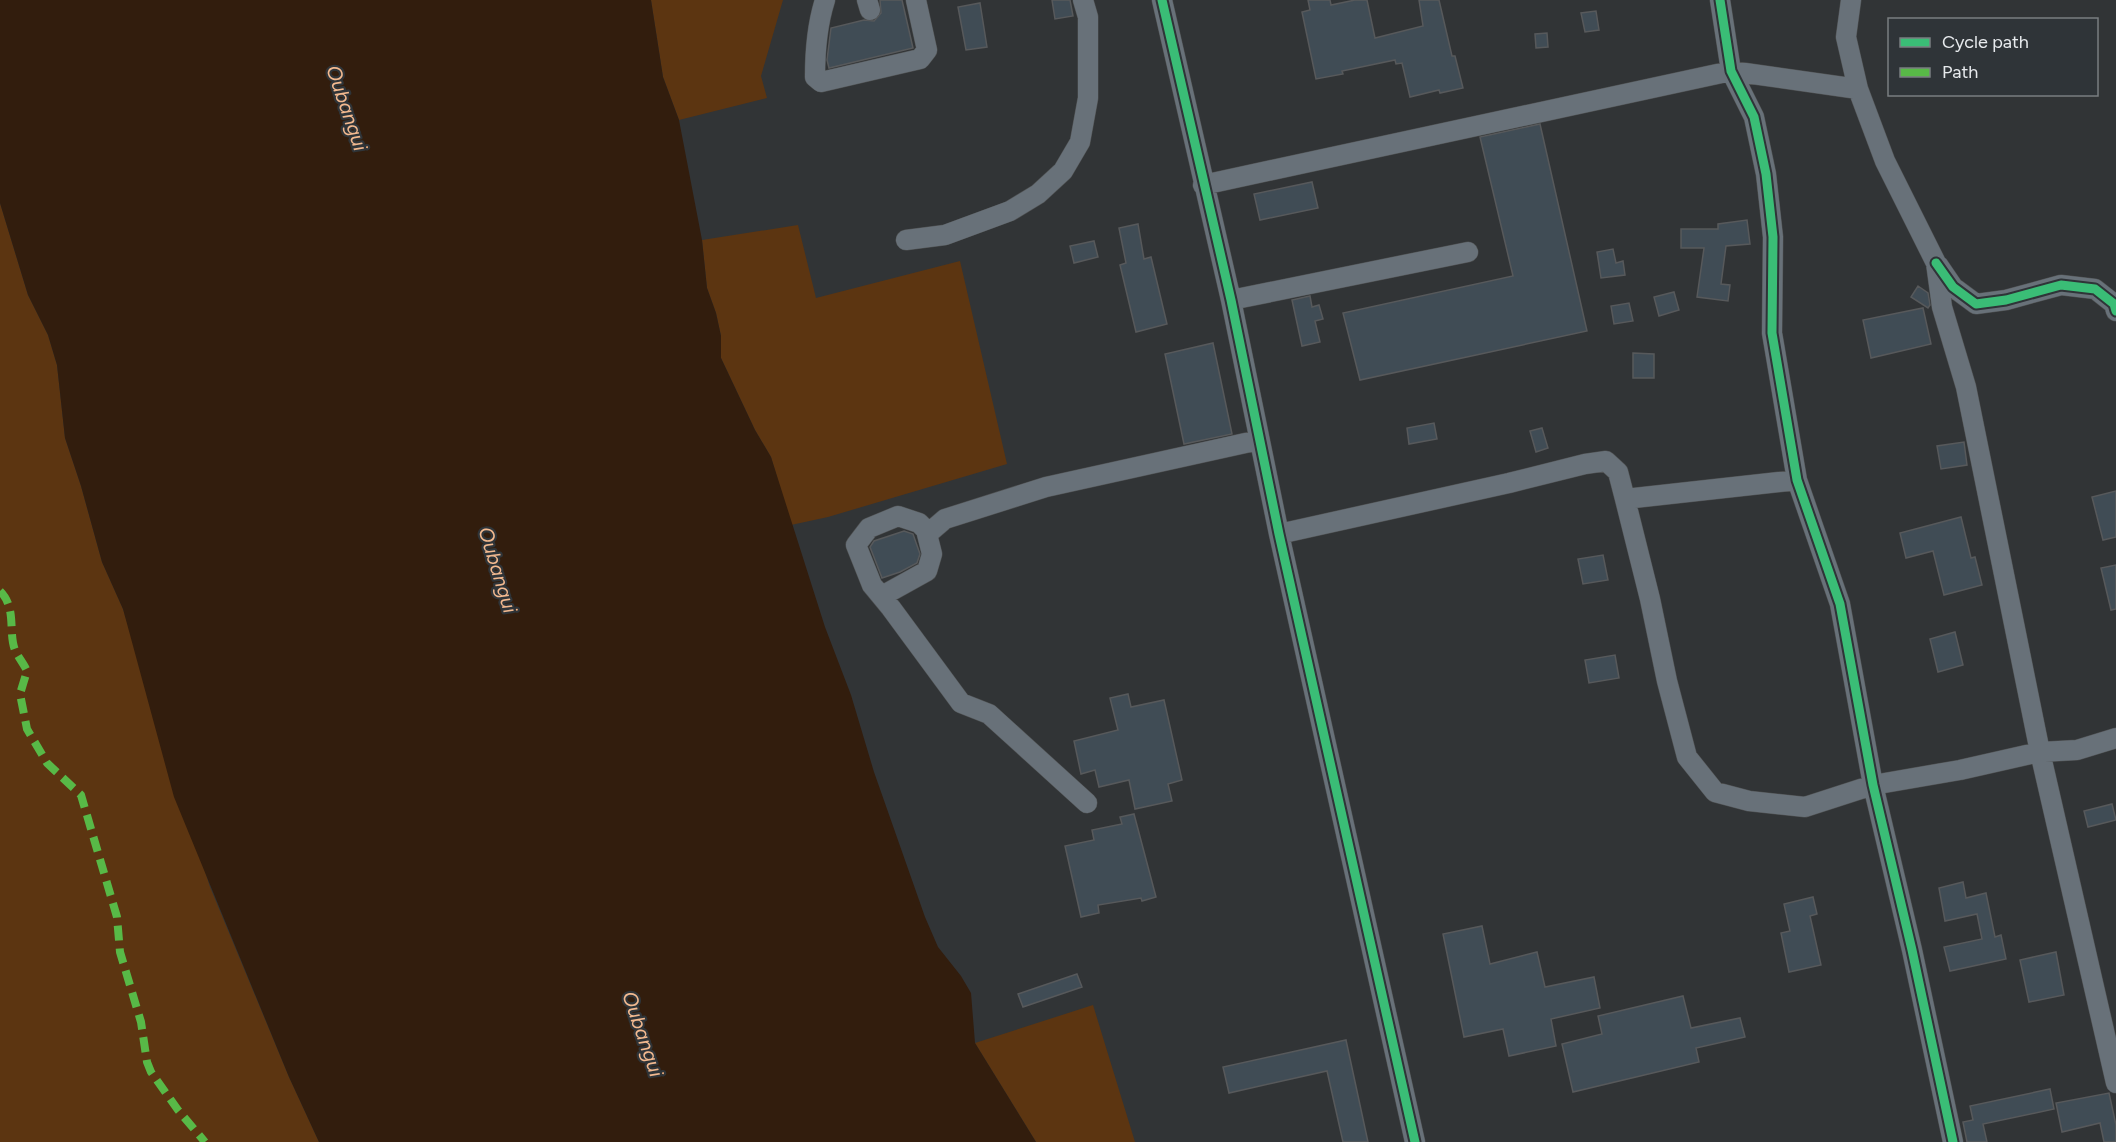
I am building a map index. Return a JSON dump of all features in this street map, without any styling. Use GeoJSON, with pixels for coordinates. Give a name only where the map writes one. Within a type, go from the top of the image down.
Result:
{"type":"FeatureCollection","features":[{"type":"Feature","properties":{"kind":"street"},"geometry":{"type":"LineString","coordinates":[[825,0],[814,48],[815,77],[821,82],[920,59],[927,50],[916,0]]}},
{"type":"Feature","properties":{"kind":"street"},"geometry":{"type":"LineString","coordinates":[[906,240],[945,235],[1010,211],[1038,194],[1063,171],[1080,142],[1088,98],[1088,17],[1083,0]]}},
{"type":"Feature","properties":{"kind":"street"},"geometry":{"type":"LineString","coordinates":[[1162,0],[1231,300],[1279,534],[1415,1142]]}},
{"type":"Feature","properties":{"kind":"street"},"geometry":{"type":"LineString","coordinates":[[1720,0],[1731,71],[1754,117],[1766,174],[1773,237],[1772,333],[1797,480],[1840,604],[1873,785],[1912,950],[1953,1142]]}},
{"type":"Feature","properties":{"kind":"street"},"geometry":{"type":"LineString","coordinates":[[1851,0],[1846,37],[1858,89],[1885,161],[1936,263],[1953,287],[1976,304],[2006,300],[2061,285],[2095,289],[2114,304],[2116,310]]}},
{"type":"Feature","properties":{"kind":"street"},"geometry":{"type":"LineString","coordinates":[[1203,185],[1731,71],[1858,89]]}},
{"type":"Feature","properties":{"kind":"street"},"geometry":{"type":"LineString","coordinates":[[1231,300],[1468,252]]}},
{"type":"Feature","properties":{"kind":"street"},"geometry":{"type":"LineString","coordinates":[[1936,263],[1942,307],[1966,387],[2040,752],[2116,1083]]}},
{"type":"Feature","properties":{"kind":"street"},"geometry":{"type":"LineString","coordinates":[[926,530],[931,531],[945,519],[1046,487],[1259,440]]}},
{"type":"Feature","properties":{"kind":"street"},"geometry":{"type":"LineString","coordinates":[[1279,534],[1606,461],[1618,472],[1687,757],[1715,792],[1749,801],[1805,807],[1873,785],[1960,770],[2040,752],[2077,750],[2116,738]]}},
{"type":"Feature","properties":{"kind":"street"},"geometry":{"type":"LineString","coordinates":[[1625,499],[1797,480]]}},
{"type":"Feature","properties":{"kind":"street"},"geometry":{"type":"LineString","coordinates":[[882,596],[927,571],[932,546],[926,530],[920,523],[898,516],[869,528],[856,545],[872,585],[961,703],[989,714],[1087,803]]}},
{"type":"Feature","properties":{"kind":"shaded area"},"geometry":{"type":"Polygon","coordinates":[[[651,0],[783,0],[761,76],[767,98],[679,120],[663,77],[651,0]]]}},
{"type":"Feature","properties":{"kind":"shaded area"},"geometry":{"type":"Polygon","coordinates":[[[0,203],[28,295],[48,335],[57,365],[65,438],[102,562],[123,609],[210,887],[289,1077],[319,1142],[0,1142],[0,203]]]}},
{"type":"Feature","properties":{"kind":"shaded area"},"geometry":{"type":"Polygon","coordinates":[[[798,225],[816,298],[960,261],[1007,464],[828,517],[791,525],[771,457],[755,430],[721,358],[721,336],[707,288],[702,240],[798,225]]]}},
{"type":"Feature","properties":{"kind":"shaded area"},"geometry":{"type":"Polygon","coordinates":[[[1093,1005],[1135,1142],[1036,1142],[975,1043],[1093,1005]]]}},
{"type":"Feature","properties":{"kind":"water","name":"Oubangui"},"geometry":{"type":"Polygon","coordinates":[[[0,0],[651,0],[663,77],[679,120],[702,240],[707,288],[721,336],[721,358],[755,430],[771,457],[825,627],[851,695],[874,772],[925,917],[938,947],[971,993],[975,1043],[1036,1142],[319,1142],[289,1077],[174,797],[123,609],[102,562],[65,438],[57,365],[48,335],[28,295],[0,203],[0,0]]]}},
{"type":"Feature","properties":{"kind":"building"},"geometry":{"type":"Polygon","coordinates":[[[880,0],[902,0],[913,48],[829,68],[827,60],[831,28],[864,20],[874,21],[881,13],[880,0]]]}},
{"type":"Feature","properties":{"kind":"building"},"geometry":{"type":"Polygon","coordinates":[[[1052,0],[1070,0],[1073,16],[1055,19],[1052,0]]]}},
{"type":"Feature","properties":{"kind":"building"},"geometry":{"type":"Polygon","coordinates":[[[1308,0],[1330,0],[1331,5],[1367,0],[1375,38],[1423,26],[1419,0],[1439,0],[1452,56],[1455,56],[1463,88],[1440,93],[1439,90],[1410,97],[1402,63],[1396,64],[1395,60],[1316,79],[1302,12],[1310,10],[1308,0]]]}},
{"type":"Feature","properties":{"kind":"building"},"geometry":{"type":"Polygon","coordinates":[[[980,3],[987,47],[966,50],[958,7],[980,3]]]}},
{"type":"Feature","properties":{"kind":"building"},"geometry":{"type":"Polygon","coordinates":[[[1596,11],[1599,30],[1585,32],[1581,13],[1596,11]]]}},
{"type":"Feature","properties":{"kind":"building"},"geometry":{"type":"Polygon","coordinates":[[[1547,33],[1548,47],[1536,48],[1535,34],[1547,33]]]}},
{"type":"Feature","properties":{"kind":"building"},"geometry":{"type":"Polygon","coordinates":[[[1540,124],[1587,331],[1360,380],[1343,313],[1513,276],[1480,137],[1540,124]]]}},
{"type":"Feature","properties":{"kind":"building"},"geometry":{"type":"Polygon","coordinates":[[[1312,182],[1318,208],[1260,220],[1254,194],[1312,182]]]}},
{"type":"Feature","properties":{"kind":"building"},"geometry":{"type":"Polygon","coordinates":[[[1747,220],[1750,244],[1726,246],[1721,284],[1730,285],[1728,301],[1697,297],[1704,248],[1681,248],[1681,229],[1718,229],[1718,224],[1747,220]]]}},
{"type":"Feature","properties":{"kind":"building"},"geometry":{"type":"Polygon","coordinates":[[[1138,224],[1144,259],[1151,257],[1167,324],[1136,332],[1120,265],[1126,263],[1119,228],[1138,224]]]}},
{"type":"Feature","properties":{"kind":"building"},"geometry":{"type":"Polygon","coordinates":[[[1094,241],[1098,257],[1074,263],[1070,246],[1094,241]]]}},
{"type":"Feature","properties":{"kind":"building"},"geometry":{"type":"Polygon","coordinates":[[[1613,249],[1616,263],[1623,261],[1625,275],[1601,278],[1597,252],[1613,249]]]}},
{"type":"Feature","properties":{"kind":"building"},"geometry":{"type":"Polygon","coordinates":[[[1918,286],[1928,293],[1930,305],[1928,308],[1911,297],[1918,286]]]}},
{"type":"Feature","properties":{"kind":"building"},"geometry":{"type":"Polygon","coordinates":[[[1674,292],[1679,310],[1659,316],[1654,297],[1674,292]]]}},
{"type":"Feature","properties":{"kind":"building"},"geometry":{"type":"Polygon","coordinates":[[[1310,296],[1312,307],[1319,305],[1323,319],[1315,321],[1320,342],[1302,346],[1292,300],[1310,296]]]}},
{"type":"Feature","properties":{"kind":"building"},"geometry":{"type":"Polygon","coordinates":[[[1629,303],[1633,321],[1614,324],[1611,306],[1629,303]]]}},
{"type":"Feature","properties":{"kind":"building"},"geometry":{"type":"Polygon","coordinates":[[[1923,308],[1931,344],[1871,358],[1863,320],[1923,308]]]}},
{"type":"Feature","properties":{"kind":"building"},"geometry":{"type":"Polygon","coordinates":[[[1213,343],[1232,434],[1184,444],[1165,354],[1213,343]]]}},
{"type":"Feature","properties":{"kind":"building"},"geometry":{"type":"Polygon","coordinates":[[[1633,353],[1654,354],[1654,378],[1633,378],[1633,353]]]}},
{"type":"Feature","properties":{"kind":"building"},"geometry":{"type":"Polygon","coordinates":[[[1434,423],[1437,439],[1409,444],[1407,428],[1434,423]]]}},
{"type":"Feature","properties":{"kind":"building"},"geometry":{"type":"Polygon","coordinates":[[[1542,428],[1548,448],[1536,452],[1530,431],[1542,428]]]}},
{"type":"Feature","properties":{"kind":"building"},"geometry":{"type":"Polygon","coordinates":[[[1964,442],[1967,465],[1941,469],[1937,446],[1964,442]]]}},
{"type":"Feature","properties":{"kind":"building"},"geometry":{"type":"Polygon","coordinates":[[[2116,491],[2116,537],[2103,540],[2092,497],[2116,491]]]}},
{"type":"Feature","properties":{"kind":"building"},"geometry":{"type":"Polygon","coordinates":[[[1961,517],[1971,558],[1975,557],[1982,585],[1944,595],[1933,551],[1906,558],[1900,533],[1961,517]]]}},
{"type":"Feature","properties":{"kind":"building"},"geometry":{"type":"Polygon","coordinates":[[[904,531],[913,534],[920,554],[917,563],[882,578],[870,547],[874,541],[904,531]]]}},
{"type":"Feature","properties":{"kind":"building"},"geometry":{"type":"Polygon","coordinates":[[[1603,555],[1608,580],[1583,584],[1578,559],[1603,555]]]}},
{"type":"Feature","properties":{"kind":"building"},"geometry":{"type":"Polygon","coordinates":[[[2116,565],[2116,609],[2111,610],[2101,568],[2116,565]]]}},
{"type":"Feature","properties":{"kind":"building"},"geometry":{"type":"Polygon","coordinates":[[[1955,632],[1963,665],[1938,672],[1930,639],[1955,632]]]}},
{"type":"Feature","properties":{"kind":"building"},"geometry":{"type":"Polygon","coordinates":[[[1615,655],[1619,678],[1589,683],[1585,660],[1615,655]]]}},
{"type":"Feature","properties":{"kind":"building"},"geometry":{"type":"Polygon","coordinates":[[[1128,694],[1131,707],[1164,700],[1182,780],[1168,784],[1172,801],[1135,809],[1129,780],[1099,787],[1095,770],[1081,774],[1074,741],[1118,730],[1110,698],[1128,694]]]}},
{"type":"Feature","properties":{"kind":"building"},"geometry":{"type":"Polygon","coordinates":[[[2112,804],[2116,820],[2088,827],[2084,811],[2112,804]]]}},
{"type":"Feature","properties":{"kind":"building"},"geometry":{"type":"Polygon","coordinates":[[[1134,814],[1156,897],[1142,901],[1141,898],[1098,905],[1099,913],[1081,917],[1065,846],[1094,840],[1092,830],[1122,824],[1120,817],[1134,814]]]}},
{"type":"Feature","properties":{"kind":"building"},"geometry":{"type":"Polygon","coordinates":[[[1963,882],[1966,898],[1986,893],[1995,937],[2001,935],[2006,959],[1950,971],[1944,947],[1982,939],[1977,914],[1945,921],[1939,888],[1963,882]]]}},
{"type":"Feature","properties":{"kind":"building"},"geometry":{"type":"Polygon","coordinates":[[[1813,897],[1817,914],[1810,916],[1821,965],[1789,972],[1781,933],[1790,931],[1784,904],[1813,897]]]}},
{"type":"Feature","properties":{"kind":"building"},"geometry":{"type":"Polygon","coordinates":[[[1482,926],[1490,964],[1537,952],[1545,987],[1594,977],[1600,1008],[1551,1019],[1556,1046],[1509,1056],[1503,1029],[1464,1037],[1443,934],[1482,926]]]}},
{"type":"Feature","properties":{"kind":"building"},"geometry":{"type":"Polygon","coordinates":[[[2056,952],[2064,995],[2029,1002],[2020,960],[2056,952]]]}},
{"type":"Feature","properties":{"kind":"building"},"geometry":{"type":"Polygon","coordinates":[[[1077,974],[1082,987],[1023,1007],[1018,994],[1077,974]]]}},
{"type":"Feature","properties":{"kind":"building"},"geometry":{"type":"Polygon","coordinates":[[[1683,996],[1691,1028],[1740,1018],[1745,1037],[1696,1048],[1699,1062],[1573,1092],[1562,1044],[1602,1034],[1598,1016],[1683,996]]]}},
{"type":"Feature","properties":{"kind":"building"},"geometry":{"type":"Polygon","coordinates":[[[1346,1040],[1368,1142],[1343,1142],[1327,1071],[1229,1093],[1223,1067],[1346,1040]]]}},
{"type":"Feature","properties":{"kind":"building"},"geometry":{"type":"Polygon","coordinates":[[[2050,1089],[2054,1109],[1983,1124],[1987,1142],[1967,1142],[1963,1122],[1973,1120],[1970,1106],[2050,1089]]]}},
{"type":"Feature","properties":{"kind":"building"},"geometry":{"type":"Polygon","coordinates":[[[2109,1093],[2116,1125],[2116,1142],[2104,1142],[2100,1123],[2062,1132],[2056,1103],[2109,1093]]]}},
{"type":"Feature","properties":{"kind":"marked path"},"geometry":{"type":"LineString","coordinates":[[0,591],[9,605],[15,650],[27,671],[20,694],[27,729],[47,763],[81,795],[117,917],[120,952],[141,1022],[147,1062],[151,1072],[178,1110],[205,1142]]}},
{"type":"Feature","properties":{"kind":"cycle path"},"geometry":{"type":"LineString","coordinates":[[1162,0],[1231,300],[1279,534],[1415,1142]]}},
{"type":"Feature","properties":{"kind":"cycle path"},"geometry":{"type":"LineString","coordinates":[[1720,0],[1731,71],[1754,117],[1766,174],[1773,237],[1772,333],[1797,480],[1840,604],[1873,785],[1912,950],[1953,1142]]}},
{"type":"Feature","properties":{"kind":"cycle path"},"geometry":{"type":"LineString","coordinates":[[1936,263],[1953,287],[1976,304],[2006,300],[2061,285],[2095,289],[2114,304],[2116,311]]}}]}
